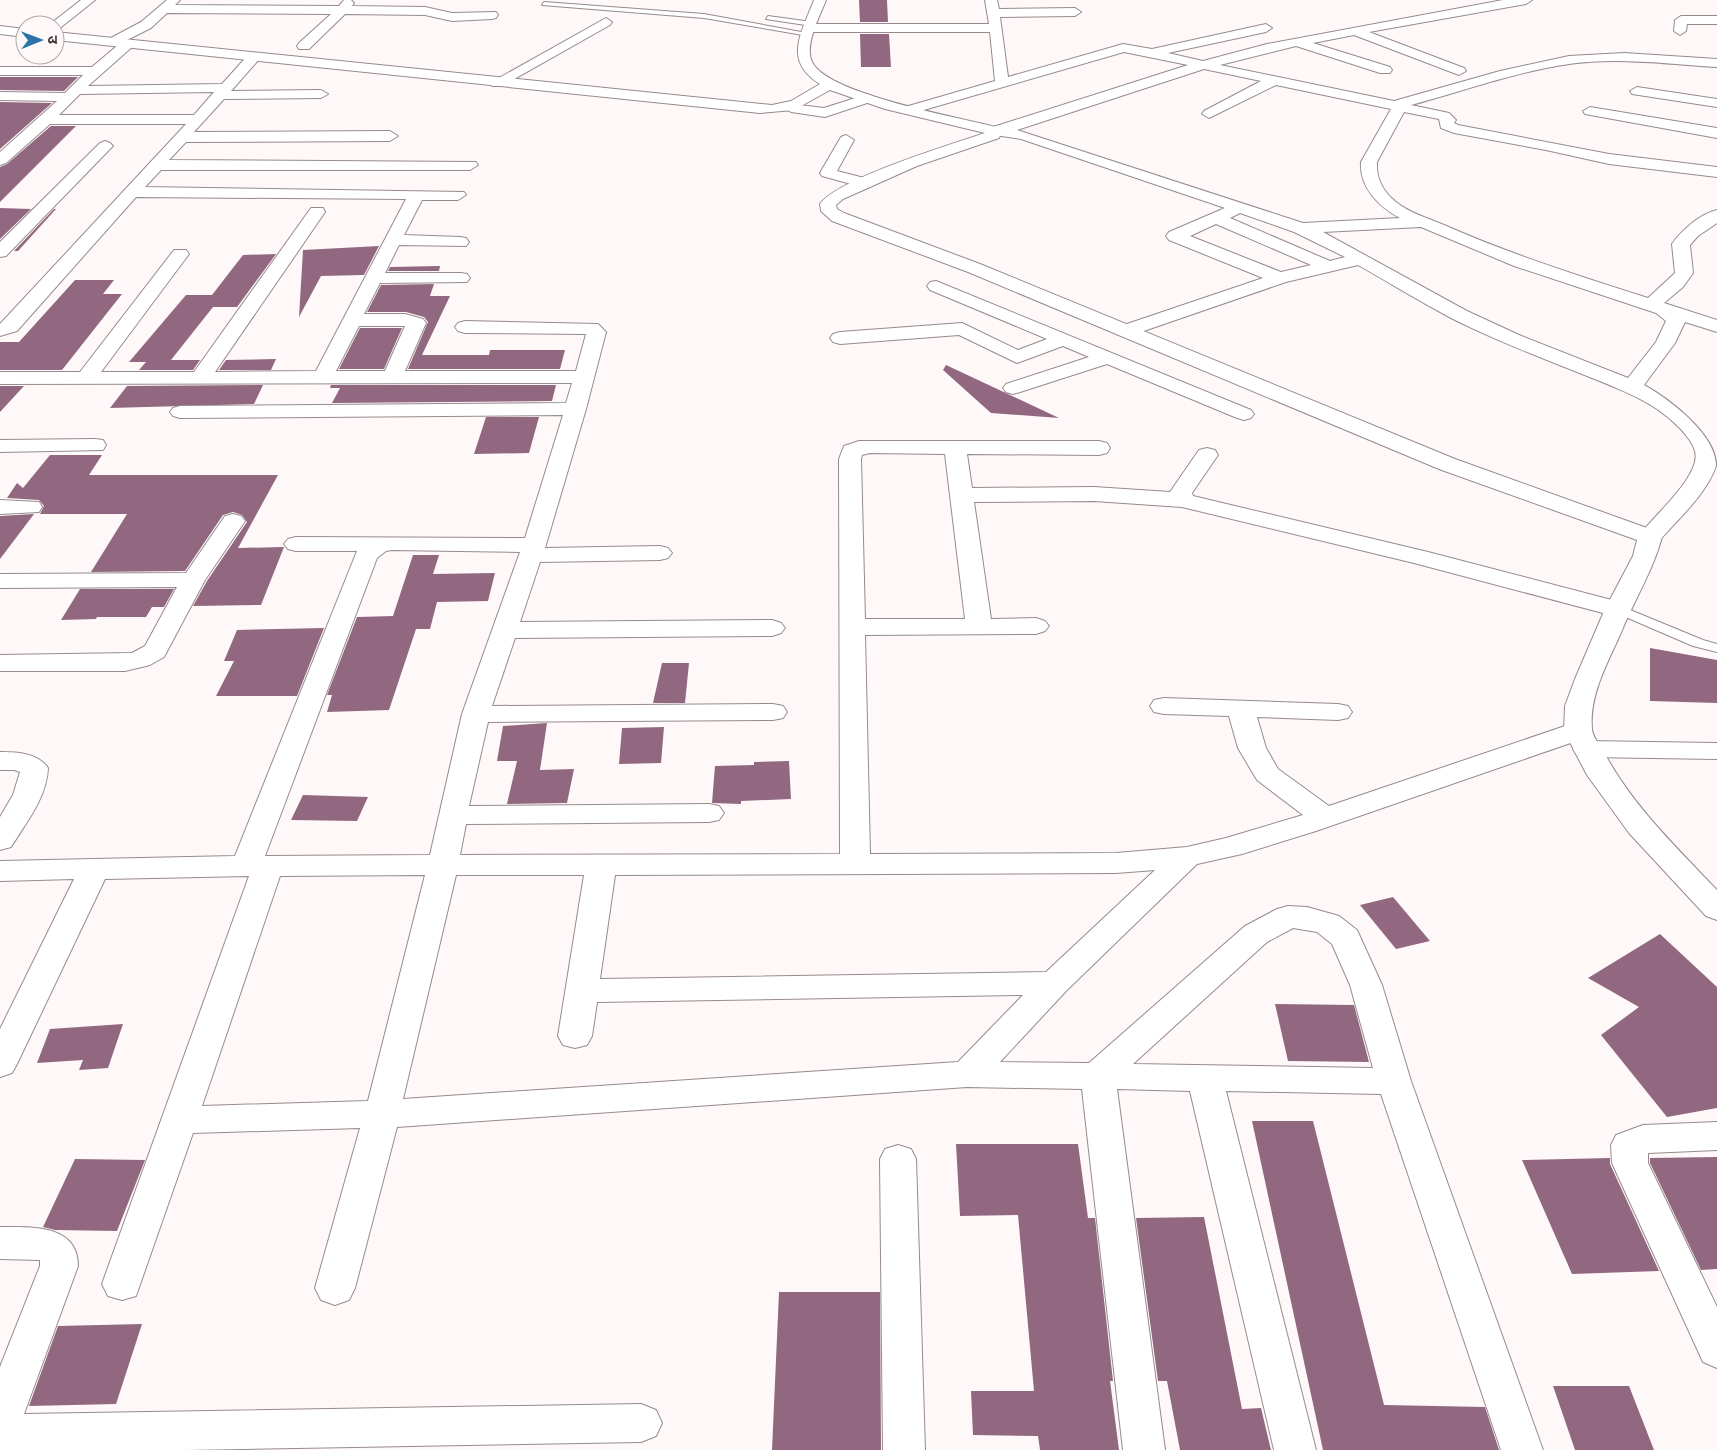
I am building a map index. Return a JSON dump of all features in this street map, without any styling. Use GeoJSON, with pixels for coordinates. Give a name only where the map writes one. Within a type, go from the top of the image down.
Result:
{"type":"FeatureCollection","features":[{"type":"Feature","properties":{"kind":"street"},"geometry":{"type":"LineString","coordinates":[[65,18],[89,0]]}},
{"type":"Feature","properties":{"kind":"street"},"geometry":{"type":"LineString","coordinates":[[0,160],[45,115],[95,71],[120,43],[146,25],[174,0]]}},
{"type":"Feature","properties":{"kind":"street"},"geometry":{"type":"LineString","coordinates":[[820,0],[805,44],[805,63],[810,73],[827,85],[910,110],[995,132],[1023,135],[1300,228],[1486,328],[1632,387],[1665,405],[1692,429],[1713,461],[1650,537],[1645,556],[1618,609],[1588,679],[1579,706],[1583,740],[1601,775],[1638,826],[1717,909]]}},
{"type":"Feature","properties":{"kind":"street"},"geometry":{"type":"LineString","coordinates":[[1526,0],[1440,14],[1298,42],[1203,65],[995,132],[994,135],[911,163],[838,196],[828,204],[828,211],[862,227],[945,257],[1447,464],[1650,537]]}},
{"type":"Feature","properties":{"kind":"street"},"geometry":{"type":"LineString","coordinates":[[164,9],[346,5],[425,11],[447,16],[492,15]]}},
{"type":"Feature","properties":{"kind":"street"},"geometry":{"type":"LineString","coordinates":[[304,46],[346,5]]}},
{"type":"Feature","properties":{"kind":"street"},"geometry":{"type":"LineString","coordinates":[[1002,83],[992,6],[1075,12]]}},
{"type":"Feature","properties":{"kind":"street"},"geometry":{"type":"LineString","coordinates":[[454,32],[464,17]]}},
{"type":"Feature","properties":{"kind":"street"},"geometry":{"type":"LineString","coordinates":[[1680,31],[1680,20],[1717,20]]}},
{"type":"Feature","properties":{"kind":"street"},"geometry":{"type":"LineString","coordinates":[[497,83],[606,22]]}},
{"type":"Feature","properties":{"kind":"street"},"geometry":{"type":"LineString","coordinates":[[811,28],[996,28]]}},
{"type":"Feature","properties":{"kind":"street"},"geometry":{"type":"LineString","coordinates":[[1151,52],[1266,28]]}},
{"type":"Feature","properties":{"kind":"street"},"geometry":{"type":"LineString","coordinates":[[0,30],[15,32]]}},
{"type":"Feature","properties":{"kind":"street"},"geometry":{"type":"LineString","coordinates":[[1356,31],[1458,71]]}},
{"type":"Feature","properties":{"kind":"street"},"geometry":{"type":"LineString","coordinates":[[65,37],[760,109],[791,108],[826,113],[868,98]]}},
{"type":"Feature","properties":{"kind":"street"},"geometry":{"type":"LineString","coordinates":[[1298,42],[1385,70]]}},
{"type":"Feature","properties":{"kind":"street"},"geometry":{"type":"LineString","coordinates":[[910,110],[1123,48],[1151,52],[1203,65],[1444,116],[1449,120],[1446,125],[1454,129],[1546,145],[1609,159],[1717,172]]}},
{"type":"Feature","properties":{"kind":"street"},"geometry":{"type":"LineString","coordinates":[[0,330],[10,327],[254,57]]}},
{"type":"Feature","properties":{"kind":"street"},"geometry":{"type":"LineString","coordinates":[[1717,63],[1618,57],[1570,60],[1502,72],[1448,91],[1396,106],[1369,162],[1369,177],[1382,197],[1392,206],[1424,222],[1514,261],[1717,326]]}},
{"type":"Feature","properties":{"kind":"street"},"geometry":{"type":"LineString","coordinates":[[0,71],[95,71]]}},
{"type":"Feature","properties":{"kind":"street"},"geometry":{"type":"LineString","coordinates":[[1209,114],[1274,80]]}},
{"type":"Feature","properties":{"kind":"street"},"geometry":{"type":"LineString","coordinates":[[791,108],[827,85]]}},
{"type":"Feature","properties":{"kind":"street"},"geometry":{"type":"LineString","coordinates":[[0,96],[222,91],[321,94]]}},
{"type":"Feature","properties":{"kind":"street"},"geometry":{"type":"LineString","coordinates":[[1637,91],[1717,103]]}},
{"type":"Feature","properties":{"kind":"street"},"geometry":{"type":"LineString","coordinates":[[1590,110],[1717,133]]}},
{"type":"Feature","properties":{"kind":"street"},"geometry":{"type":"LineString","coordinates":[[45,115],[198,119]]}},
{"type":"Feature","properties":{"kind":"street"},"geometry":{"type":"LineString","coordinates":[[182,137],[390,136]]}},
{"type":"Feature","properties":{"kind":"street"},"geometry":{"type":"LineString","coordinates":[[846,140],[828,173],[866,183]]}},
{"type":"Feature","properties":{"kind":"street"},"geometry":{"type":"LineString","coordinates":[[0,145],[17,145]]}},
{"type":"Feature","properties":{"kind":"street"},"geometry":{"type":"LineString","coordinates":[[0,252],[105,146]]}},
{"type":"Feature","properties":{"kind":"street"},"geometry":{"type":"LineString","coordinates":[[157,165],[470,165]]}},
{"type":"Feature","properties":{"kind":"street"},"geometry":{"type":"LineString","coordinates":[[133,192],[458,195]]}},
{"type":"Feature","properties":{"kind":"street"},"geometry":{"type":"LineString","coordinates":[[323,377],[416,195]]}},
{"type":"Feature","properties":{"kind":"street"},"geometry":{"type":"LineString","coordinates":[[1239,208],[1176,236],[1280,278]]}},
{"type":"Feature","properties":{"kind":"street"},"geometry":{"type":"LineString","coordinates":[[200,378],[317,212]]}},
{"type":"Feature","properties":{"kind":"street"},"geometry":{"type":"LineString","coordinates":[[1657,307],[1684,273],[1681,244],[1692,232],[1717,215]]}},
{"type":"Feature","properties":{"kind":"street"},"geometry":{"type":"LineString","coordinates":[[1216,218],[1328,266]]}},
{"type":"Feature","properties":{"kind":"street"},"geometry":{"type":"LineString","coordinates":[[1300,228],[1424,222]]}},
{"type":"Feature","properties":{"kind":"street"},"geometry":{"type":"LineString","coordinates":[[393,240],[460,242]]}},
{"type":"Feature","properties":{"kind":"street"},"geometry":{"type":"LineString","coordinates":[[86,378],[180,254]]}},
{"type":"Feature","properties":{"kind":"street"},"geometry":{"type":"LineString","coordinates":[[1125,331],[1280,278],[1359,259]]}},
{"type":"Feature","properties":{"kind":"street"},"geometry":{"type":"LineString","coordinates":[[374,278],[461,278]]}},
{"type":"Feature","properties":{"kind":"street"},"geometry":{"type":"LineString","coordinates":[[936,286],[1244,414]]}},
{"type":"Feature","properties":{"kind":"street"},"geometry":{"type":"LineString","coordinates":[[1632,387],[1665,343],[1676,320],[1657,307]]}},
{"type":"Feature","properties":{"kind":"street"},"geometry":{"type":"LineString","coordinates":[[352,320],[405,320],[416,323],[392,376]]}},
{"type":"Feature","properties":{"kind":"street"},"geometry":{"type":"LineString","coordinates":[[335,1288],[382,1114],[443,865],[476,714],[533,550],[576,410],[596,332],[591,328],[465,327]]}},
{"type":"Feature","properties":{"kind":"street"},"geometry":{"type":"LineString","coordinates":[[840,338],[962,329],[1017,357],[1064,339]]}},
{"type":"Feature","properties":{"kind":"street"},"geometry":{"type":"LineString","coordinates":[[1013,388],[1108,357]]}},
{"type":"Feature","properties":{"kind":"street"},"geometry":{"type":"LineString","coordinates":[[0,378],[584,377]]}},
{"type":"Feature","properties":{"kind":"street"},"geometry":{"type":"LineString","coordinates":[[180,412],[576,410]]}},
{"type":"Feature","properties":{"kind":"street"},"geometry":{"type":"LineString","coordinates":[[0,446],[95,445]]}},
{"type":"Feature","properties":{"kind":"street"},"geometry":{"type":"LineString","coordinates":[[855,862],[850,459],[852,451],[859,448],[1099,448]]}},
{"type":"Feature","properties":{"kind":"street"},"geometry":{"type":"LineString","coordinates":[[955,448],[979,626]]}},
{"type":"Feature","properties":{"kind":"street"},"geometry":{"type":"LineString","coordinates":[[1182,500],[1181,493],[1207,455]]}},
{"type":"Feature","properties":{"kind":"street"},"geometry":{"type":"LineString","coordinates":[[961,495],[1094,494],[1182,500],[1420,557],[1618,609]]}},
{"type":"Feature","properties":{"kind":"street"},"geometry":{"type":"LineString","coordinates":[[0,508],[31,507]]}},
{"type":"Feature","properties":{"kind":"street"},"geometry":{"type":"LineString","coordinates":[[0,663],[125,663],[142,659],[155,651],[161,642],[194,580],[233,521]]}},
{"type":"Feature","properties":{"kind":"street"},"geometry":{"type":"LineString","coordinates":[[296,544],[380,544],[660,553]]}},
{"type":"Feature","properties":{"kind":"street"},"geometry":{"type":"LineString","coordinates":[[122,1284],[179,1120],[257,866],[366,556],[372,548],[380,544]]}},
{"type":"Feature","properties":{"kind":"street"},"geometry":{"type":"LineString","coordinates":[[0,581],[194,580]]}},
{"type":"Feature","properties":{"kind":"street"},"geometry":{"type":"LineString","coordinates":[[852,627],[1036,626]]}},
{"type":"Feature","properties":{"kind":"street"},"geometry":{"type":"LineString","coordinates":[[505,630],[772,628]]}},
{"type":"Feature","properties":{"kind":"street"},"geometry":{"type":"LineString","coordinates":[[1164,706],[1338,712]]}},
{"type":"Feature","properties":{"kind":"street"},"geometry":{"type":"LineString","coordinates":[[1241,709],[1252,748],[1267,774],[1325,817]]}},
{"type":"Feature","properties":{"kind":"street"},"geometry":{"type":"LineString","coordinates":[[476,714],[772,712]]}},
{"type":"Feature","properties":{"kind":"street"},"geometry":{"type":"LineString","coordinates":[[0,871],[257,866],[855,862],[1116,863],[1187,857],[1231,847],[1583,740],[1717,751]]}},
{"type":"Feature","properties":{"kind":"street"},"geometry":{"type":"LineString","coordinates":[[0,761],[19,761],[34,768],[34,776],[29,789],[0,840]]}},
{"type":"Feature","properties":{"kind":"street"},"geometry":{"type":"LineString","coordinates":[[453,815],[709,813]]}},
{"type":"Feature","properties":{"kind":"street"},"geometry":{"type":"LineString","coordinates":[[967,1074],[1054,983],[1187,857]]}},
{"type":"Feature","properties":{"kind":"street"},"geometry":{"type":"LineString","coordinates":[[575,1036],[601,864]]}},
{"type":"Feature","properties":{"kind":"street"},"geometry":{"type":"LineString","coordinates":[[0,1064],[94,869]]}},
{"type":"Feature","properties":{"kind":"street"},"geometry":{"type":"LineString","coordinates":[[1098,1075],[1256,934],[1288,917],[1308,918],[1328,924],[1346,938],[1366,985],[1394,1081],[1522,1450]]}},
{"type":"Feature","properties":{"kind":"street"},"geometry":{"type":"LineString","coordinates":[[581,991],[1054,983]]}},
{"type":"Feature","properties":{"kind":"street"},"geometry":{"type":"LineString","coordinates":[[179,1120],[382,1114],[967,1074],[1394,1081]]}},
{"type":"Feature","properties":{"kind":"street"},"geometry":{"type":"LineString","coordinates":[[1098,1075],[1144,1450]]}},
{"type":"Feature","properties":{"kind":"street"},"geometry":{"type":"LineString","coordinates":[[1206,1078],[1295,1450]]}},
{"type":"Feature","properties":{"kind":"street"},"geometry":{"type":"LineString","coordinates":[[1717,1136],[1644,1139],[1629,1145],[1630,1163],[1717,1350]]}},
{"type":"Feature","properties":{"kind":"street"},"geometry":{"type":"LineString","coordinates":[[898,1158],[904,1450]]}},
{"type":"Feature","properties":{"kind":"street"},"geometry":{"type":"LineString","coordinates":[[0,1243],[36,1243],[50,1246],[59,1253],[59,1266],[0,1421]]}},
{"type":"Feature","properties":{"kind":"street"},"geometry":{"type":"LineString","coordinates":[[0,1434],[641,1423]]}},
{"type":"Feature","properties":{"kind":"lane"},"geometry":{"type":"LineString","coordinates":[[544,4],[704,16],[811,28]]}},
{"type":"Feature","properties":{"kind":"lane"},"geometry":{"type":"LineString","coordinates":[[684,7],[743,14]]}},
{"type":"Feature","properties":{"kind":"lane"},"geometry":{"type":"LineString","coordinates":[[763,17],[811,28]]}},
{"type":"Feature","properties":{"kind":"lane"},"geometry":{"type":"LineString","coordinates":[[1618,609],[1698,643],[1717,648]]}},
{"type":"Feature","properties":{"kind":"building"},"geometry":{"type":"Polygon","coordinates":[[[859,0],[887,0],[888,22],[860,22],[859,0]]]}},
{"type":"Feature","properties":{"kind":"building"},"geometry":{"type":"Polygon","coordinates":[[[860,34],[889,34],[891,67],[861,67],[860,34]]]}},
{"type":"Feature","properties":{"kind":"building"},"geometry":{"type":"Polygon","coordinates":[[[0,77],[78,77],[64,91],[0,90],[0,77]]]}},
{"type":"Feature","properties":{"kind":"building"},"geometry":{"type":"Polygon","coordinates":[[[0,102],[52,103],[0,149],[0,102]]]}},
{"type":"Feature","properties":{"kind":"building"},"geometry":{"type":"Polygon","coordinates":[[[51,126],[76,126],[0,202],[0,167],[7,164],[51,126]]]}},
{"type":"Feature","properties":{"kind":"building"},"geometry":{"type":"Polygon","coordinates":[[[0,208],[31,209],[0,239],[0,208]]]}},
{"type":"Feature","properties":{"kind":"building"},"geometry":{"type":"Polygon","coordinates":[[[56,209],[18,251],[14,251],[56,209]]]}},
{"type":"Feature","properties":{"kind":"building"},"geometry":{"type":"Polygon","coordinates":[[[379,246],[364,275],[321,276],[299,317],[303,250],[379,246]]]}},
{"type":"Feature","properties":{"kind":"building"},"geometry":{"type":"Polygon","coordinates":[[[276,254],[237,307],[213,307],[171,360],[200,360],[193,370],[139,370],[146,362],[129,362],[186,295],[212,295],[243,255],[276,254]]]}},
{"type":"Feature","properties":{"kind":"building"},"geometry":{"type":"Polygon","coordinates":[[[440,266],[439,271],[388,271],[390,267],[440,266]]]}},
{"type":"Feature","properties":{"kind":"building"},"geometry":{"type":"Polygon","coordinates":[[[75,280],[114,280],[103,294],[122,294],[62,370],[0,370],[0,342],[19,342],[75,280]]]}},
{"type":"Feature","properties":{"kind":"building"},"geometry":{"type":"Polygon","coordinates":[[[434,284],[430,296],[450,296],[422,355],[489,355],[490,350],[565,350],[560,369],[408,369],[428,322],[424,317],[406,312],[367,312],[381,285],[434,284]]]}},
{"type":"Feature","properties":{"kind":"building"},"geometry":{"type":"Polygon","coordinates":[[[360,328],[402,328],[384,369],[339,369],[360,328]]]}},
{"type":"Feature","properties":{"kind":"building"},"geometry":{"type":"Polygon","coordinates":[[[276,359],[271,370],[219,370],[226,360],[276,359]]]}},
{"type":"Feature","properties":{"kind":"building"},"geometry":{"type":"Polygon","coordinates":[[[946,365],[1059,418],[991,413],[943,370],[946,365]]]}},
{"type":"Feature","properties":{"kind":"building"},"geometry":{"type":"Polygon","coordinates":[[[263,385],[254,404],[110,408],[127,386],[263,385]]]}},
{"type":"Feature","properties":{"kind":"building"},"geometry":{"type":"Polygon","coordinates":[[[331,385],[556,385],[552,401],[332,403],[340,388],[330,388],[331,385]]]}},
{"type":"Feature","properties":{"kind":"building"},"geometry":{"type":"Polygon","coordinates":[[[0,386],[24,386],[0,412],[0,386]]]}},
{"type":"Feature","properties":{"kind":"building"},"geometry":{"type":"Polygon","coordinates":[[[486,417],[539,417],[529,453],[474,454],[486,417]]]}},
{"type":"Feature","properties":{"kind":"building"},"geometry":{"type":"Polygon","coordinates":[[[50,455],[102,455],[89,475],[278,475],[238,548],[284,547],[261,605],[193,606],[207,581],[247,522],[242,515],[233,512],[223,515],[185,571],[91,572],[127,514],[40,514],[44,506],[39,500],[7,498],[17,483],[23,488],[50,455]]]}},
{"type":"Feature","properties":{"kind":"building"},"geometry":{"type":"Polygon","coordinates":[[[34,514],[0,559],[0,516],[34,514]]]}},
{"type":"Feature","properties":{"kind":"building"},"geometry":{"type":"Polygon","coordinates":[[[413,555],[439,555],[433,574],[495,573],[488,601],[437,602],[430,629],[416,629],[389,710],[327,712],[332,695],[327,695],[357,617],[393,616],[413,555]]]}},
{"type":"Feature","properties":{"kind":"building"},"geometry":{"type":"Polygon","coordinates":[[[80,589],[174,589],[164,607],[152,607],[146,617],[97,617],[96,619],[61,620],[80,589]]]}},
{"type":"Feature","properties":{"kind":"building"},"geometry":{"type":"Polygon","coordinates":[[[324,628],[297,696],[216,696],[234,661],[224,661],[237,630],[324,628]]]}},
{"type":"Feature","properties":{"kind":"building"},"geometry":{"type":"Polygon","coordinates":[[[1650,648],[1717,660],[1717,703],[1650,701],[1650,648]]]}},
{"type":"Feature","properties":{"kind":"building"},"geometry":{"type":"Polygon","coordinates":[[[662,663],[689,663],[685,703],[653,703],[662,663]]]}},
{"type":"Feature","properties":{"kind":"building"},"geometry":{"type":"Polygon","coordinates":[[[547,723],[540,770],[574,769],[567,803],[507,804],[517,761],[497,761],[503,726],[547,723]]]}},
{"type":"Feature","properties":{"kind":"building"},"geometry":{"type":"Polygon","coordinates":[[[664,727],[661,763],[619,764],[622,728],[664,727]]]}},
{"type":"Feature","properties":{"kind":"building"},"geometry":{"type":"Polygon","coordinates":[[[789,761],[791,799],[741,801],[741,804],[712,803],[715,766],[754,765],[754,762],[789,761]]]}},
{"type":"Feature","properties":{"kind":"building"},"geometry":{"type":"Polygon","coordinates":[[[303,795],[368,797],[357,821],[291,820],[303,795]]]}},
{"type":"Feature","properties":{"kind":"building"},"geometry":{"type":"Polygon","coordinates":[[[1393,897],[1430,941],[1396,949],[1360,905],[1393,897]]]}},
{"type":"Feature","properties":{"kind":"building"},"geometry":{"type":"Polygon","coordinates":[[[1660,934],[1717,987],[1717,1108],[1667,1117],[1601,1035],[1639,1007],[1588,978],[1660,934]]]}},
{"type":"Feature","properties":{"kind":"building"},"geometry":{"type":"Polygon","coordinates":[[[1275,1004],[1354,1005],[1369,1062],[1288,1061],[1275,1004]]]}},
{"type":"Feature","properties":{"kind":"building"},"geometry":{"type":"Polygon","coordinates":[[[123,1024],[108,1068],[79,1070],[83,1060],[37,1063],[50,1029],[123,1024]]]}},
{"type":"Feature","properties":{"kind":"building"},"geometry":{"type":"Polygon","coordinates":[[[1252,1121],[1313,1121],[1384,1405],[1485,1407],[1499,1450],[1323,1450],[1252,1121]]]}},
{"type":"Feature","properties":{"kind":"building"},"geometry":{"type":"Polygon","coordinates":[[[956,1144],[1078,1144],[1088,1218],[1095,1218],[1113,1381],[1110,1381],[1119,1450],[1040,1450],[1038,1436],[973,1435],[971,1391],[1034,1391],[1018,1215],[960,1216],[956,1144]]]}},
{"type":"Feature","properties":{"kind":"building"},"geometry":{"type":"Polygon","coordinates":[[[1717,1157],[1717,1269],[1701,1270],[1650,1163],[1650,1158],[1717,1157]]]}},
{"type":"Feature","properties":{"kind":"building"},"geometry":{"type":"Polygon","coordinates":[[[1610,1158],[1610,1164],[1659,1271],[1572,1274],[1522,1160],[1610,1158]]]}},
{"type":"Feature","properties":{"kind":"building"},"geometry":{"type":"Polygon","coordinates":[[[75,1159],[145,1160],[117,1231],[55,1230],[43,1227],[75,1159]]]}},
{"type":"Feature","properties":{"kind":"building"},"geometry":{"type":"Polygon","coordinates":[[[1204,1217],[1242,1409],[1261,1408],[1271,1450],[1180,1450],[1167,1381],[1158,1381],[1136,1218],[1204,1217]]]}},
{"type":"Feature","properties":{"kind":"building"},"geometry":{"type":"Polygon","coordinates":[[[779,1292],[880,1292],[881,1450],[772,1450],[779,1292]]]}},
{"type":"Feature","properties":{"kind":"building"},"geometry":{"type":"Polygon","coordinates":[[[142,1324],[116,1404],[29,1406],[58,1326],[142,1324]]]}},
{"type":"Feature","properties":{"kind":"building"},"geometry":{"type":"Polygon","coordinates":[[[1553,1386],[1629,1386],[1654,1450],[1575,1450],[1553,1386]]]}}]}
